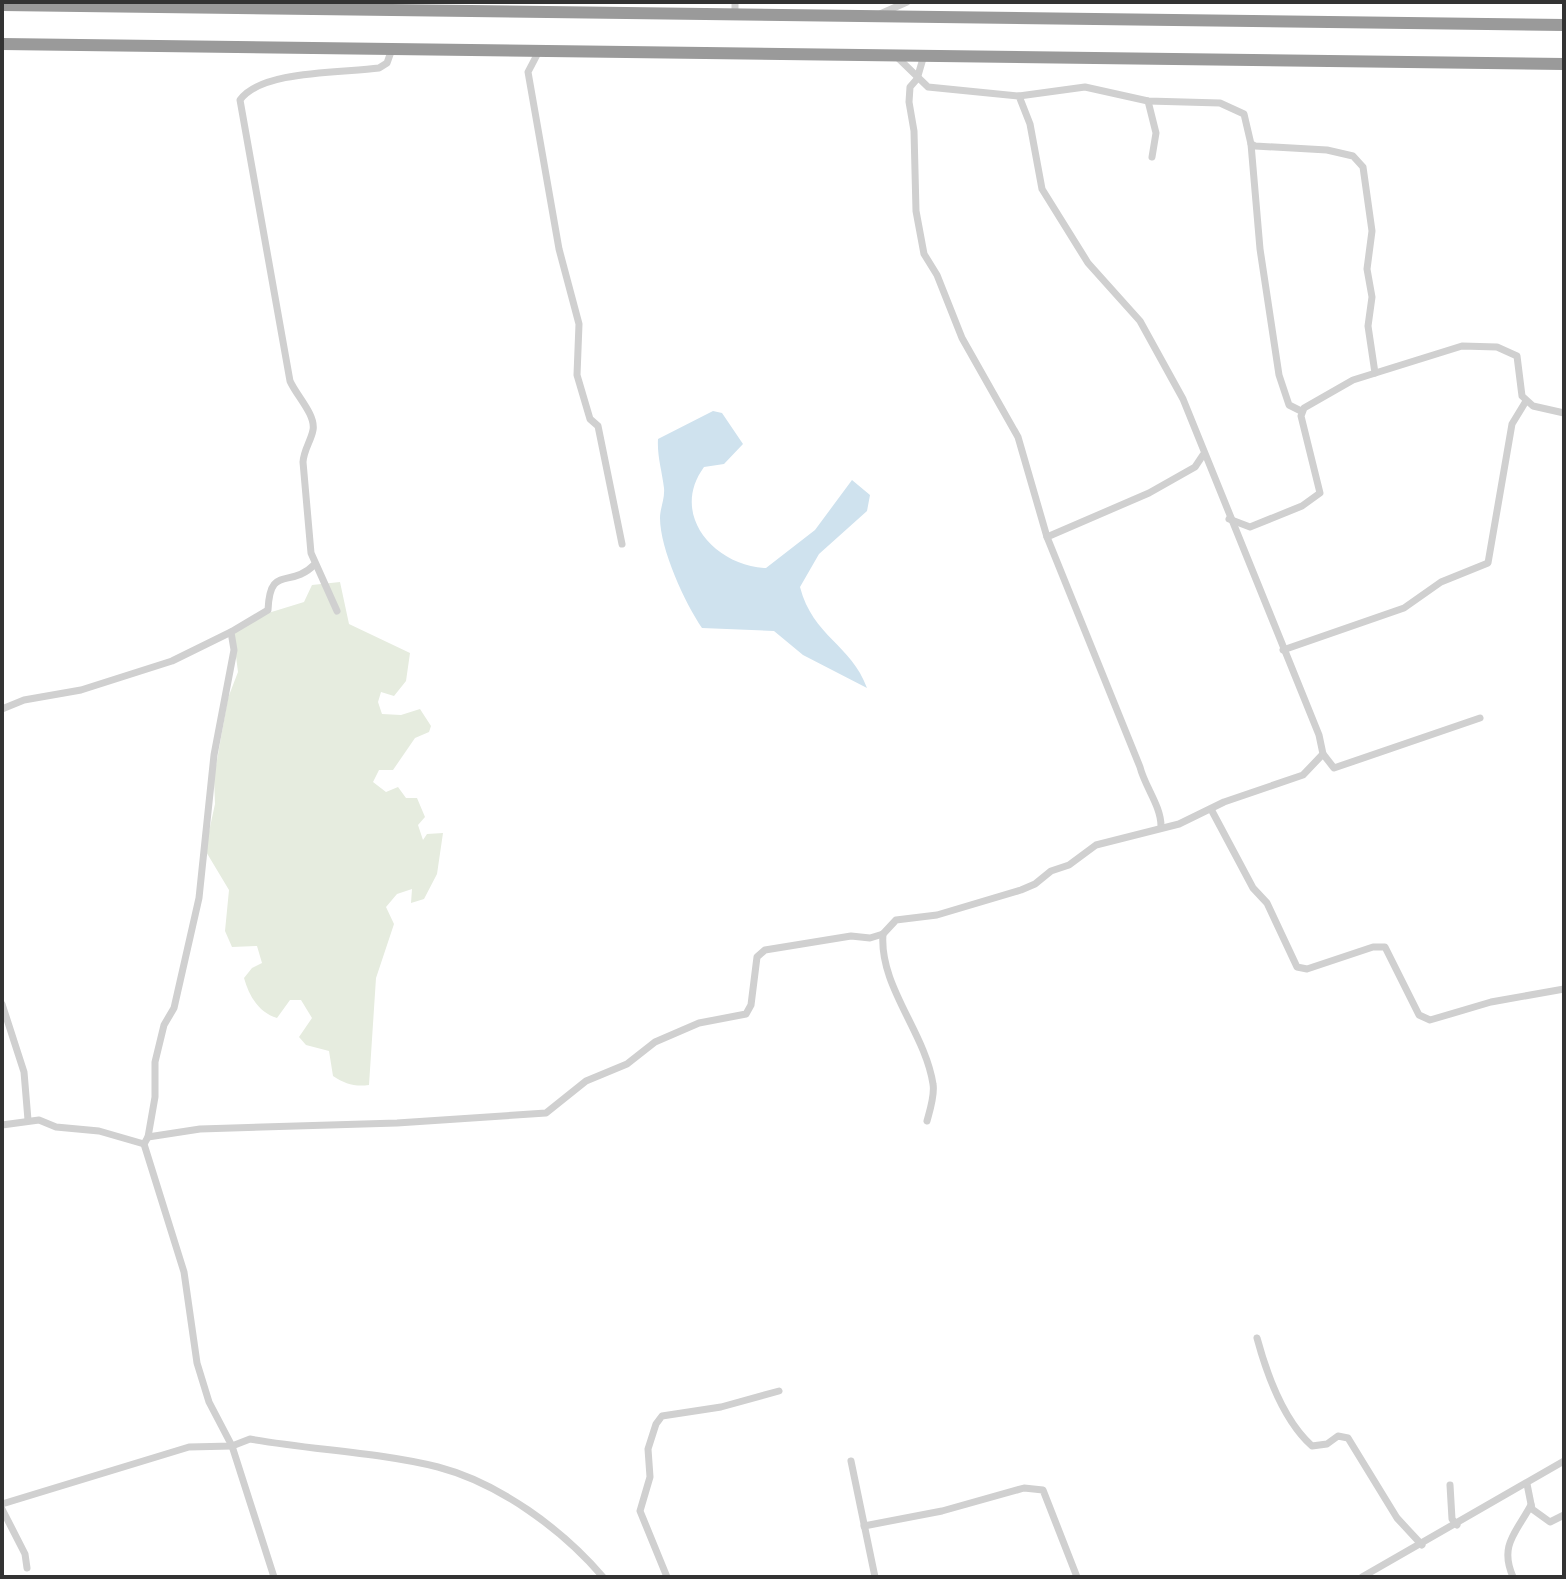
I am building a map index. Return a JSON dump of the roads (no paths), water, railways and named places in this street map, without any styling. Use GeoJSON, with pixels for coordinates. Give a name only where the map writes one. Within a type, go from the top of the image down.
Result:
{"type":"FeatureCollection","features":[{"type":"Feature","properties":{"kind":"highway"},"geometry":{"type":"LineString","coordinates":[[2,5],[735,8],[876,17],[1564,25]]}},
{"type":"Feature","properties":{"kind":"highway"},"geometry":{"type":"LineString","coordinates":[[2,44],[1564,64]]}},
{"type":"Feature","properties":{"kind":"street"},"geometry":{"type":"LineString","coordinates":[[876,17],[907,2]]}},
{"type":"Feature","properties":{"kind":"street"},"geometry":{"type":"LineString","coordinates":[[337,611],[315,564],[303,462],[312,422],[290,381],[240,100],[251,88],[272,78],[379,68],[387,63],[392,49]]}},
{"type":"Feature","properties":{"kind":"street"},"geometry":{"type":"LineString","coordinates":[[539,50],[528,72],[559,249],[579,324],[577,375],[590,419],[598,426],[622,544]]}},
{"type":"Feature","properties":{"kind":"street"},"geometry":{"type":"LineString","coordinates":[[896,55],[928,87],[1019,96],[1085,87],[1148,101],[1231,106],[1244,114],[1251,144],[1260,249],[1279,375],[1289,405],[1301,411]]}},
{"type":"Feature","properties":{"kind":"street"},"geometry":{"type":"LineString","coordinates":[[924,55],[917,79],[910,87],[909,102],[914,131],[916,211],[924,254],[937,275],[962,338],[1018,437],[1047,537],[1146,788],[1161,816],[1161,826]]}},
{"type":"Feature","properties":{"kind":"street"},"geometry":{"type":"LineString","coordinates":[[1019,96],[1030,124],[1042,189],[1088,263],[1140,321],[1183,399],[1323,754],[1334,768],[1480,718]]}},
{"type":"Feature","properties":{"kind":"street"},"geometry":{"type":"LineString","coordinates":[[1148,101],[1156,133],[1152,157]]}},
{"type":"Feature","properties":{"kind":"street"},"geometry":{"type":"LineString","coordinates":[[1251,144],[1263,148],[1327,150],[1353,156],[1363,167],[1372,231],[1367,269],[1372,297],[1368,326],[1375,373]]}},
{"type":"Feature","properties":{"kind":"street"},"geometry":{"type":"LineString","coordinates":[[1301,411],[1353,380],[1398,368],[1450,347],[1497,347],[1511,351],[1520,361],[1522,396],[1526,401],[1564,413]]}},
{"type":"Feature","properties":{"kind":"street"},"geometry":{"type":"LineString","coordinates":[[1283,650],[1404,608],[1441,582],[1488,563],[1512,424],[1526,401]]}},
{"type":"Feature","properties":{"kind":"street"},"geometry":{"type":"LineString","coordinates":[[1229,519],[1250,527],[1302,506],[1320,493],[1301,411]]}},
{"type":"Feature","properties":{"kind":"street"},"geometry":{"type":"LineString","coordinates":[[1047,537],[1149,493],[1195,467],[1203,455]]}},
{"type":"Feature","properties":{"kind":"street"},"geometry":{"type":"LineString","coordinates":[[2,709],[24,700],[81,690],[172,661],[268,610],[269,589],[276,581],[304,575],[315,564]]}},
{"type":"Feature","properties":{"kind":"street"},"geometry":{"type":"LineString","coordinates":[[231,632],[234,650],[214,755],[199,898],[174,1008],[164,1025],[155,1062],[155,1097],[146,1141],[184,1272],[197,1363],[209,1402],[232,1446],[274,1577]]}},
{"type":"Feature","properties":{"kind":"street"},"geometry":{"type":"LineString","coordinates":[[2,1125],[28,1120],[146,1141],[200,1129],[397,1123],[546,1113],[586,1081],[627,1064],[655,1042],[699,1023],[746,1014],[751,1005],[757,957],[765,950],[883,934],[896,920],[937,915],[1021,890],[1035,884],[1051,871],[1069,865],[1096,845],[1161,826],[1179,824],[1212,811],[1224,802],[1303,775],[1323,754]]}},
{"type":"Feature","properties":{"kind":"street"},"geometry":{"type":"LineString","coordinates":[[1212,811],[1253,888],[1267,903],[1297,967],[1307,969],[1373,947],[1385,947],[1419,1015],[1430,1020],[1491,1002],[1564,989]]}},
{"type":"Feature","properties":{"kind":"street"},"geometry":{"type":"LineString","coordinates":[[883,934],[889,974],[916,1035],[934,1087],[927,1121]]}},
{"type":"Feature","properties":{"kind":"street"},"geometry":{"type":"LineString","coordinates":[[2,1004],[24,1072],[28,1120]]}},
{"type":"Feature","properties":{"kind":"street"},"geometry":{"type":"LineString","coordinates":[[1257,1338],[1267,1372],[1300,1435],[1312,1446],[1327,1444],[1338,1436],[1348,1438],[1397,1518],[1422,1545]]}},
{"type":"Feature","properties":{"kind":"street"},"geometry":{"type":"LineString","coordinates":[[667,1577],[640,1511],[650,1477],[648,1449],[656,1424],[662,1416],[721,1407],[779,1391]]}},
{"type":"Feature","properties":{"kind":"street"},"geometry":{"type":"LineString","coordinates":[[27,1568],[25,1554],[2,1506],[189,1447],[232,1446],[250,1439],[437,1467],[481,1483],[557,1530],[603,1577]]}},
{"type":"Feature","properties":{"kind":"street"},"geometry":{"type":"LineString","coordinates":[[851,1461],[875,1577]]}},
{"type":"Feature","properties":{"kind":"street"},"geometry":{"type":"LineString","coordinates":[[1362,1577],[1564,1461]]}},
{"type":"Feature","properties":{"kind":"street"},"geometry":{"type":"LineString","coordinates":[[1527,1484],[1532,1509],[1550,1522],[1564,1515]]}},
{"type":"Feature","properties":{"kind":"street"},"geometry":{"type":"LineString","coordinates":[[1450,1485],[1452,1519],[1457,1525]]}},
{"type":"Feature","properties":{"kind":"street"},"geometry":{"type":"LineString","coordinates":[[864,1526],[942,1511],[1024,1488],[1043,1490],[1077,1577]]}},
{"type":"Feature","properties":{"kind":"street"},"geometry":{"type":"LineString","coordinates":[[1513,1577],[1506,1560],[1507,1546],[1531,1505]]}},
{"type":"Feature","properties":{"kind":"water"},"geometry":{"type":"Polygon","coordinates":[[[713,411],[722,413],[743,444],[724,464],[704,467],[695,485],[692,503],[695,520],[703,535],[730,558],[766,568],[815,530],[852,480],[870,495],[867,511],[819,554],[800,587],[814,618],[852,661],[867,688],[803,655],[774,631],[702,628],[695,617],[675,575],[661,531],[664,488],[658,439],[713,411]]]}}]}
